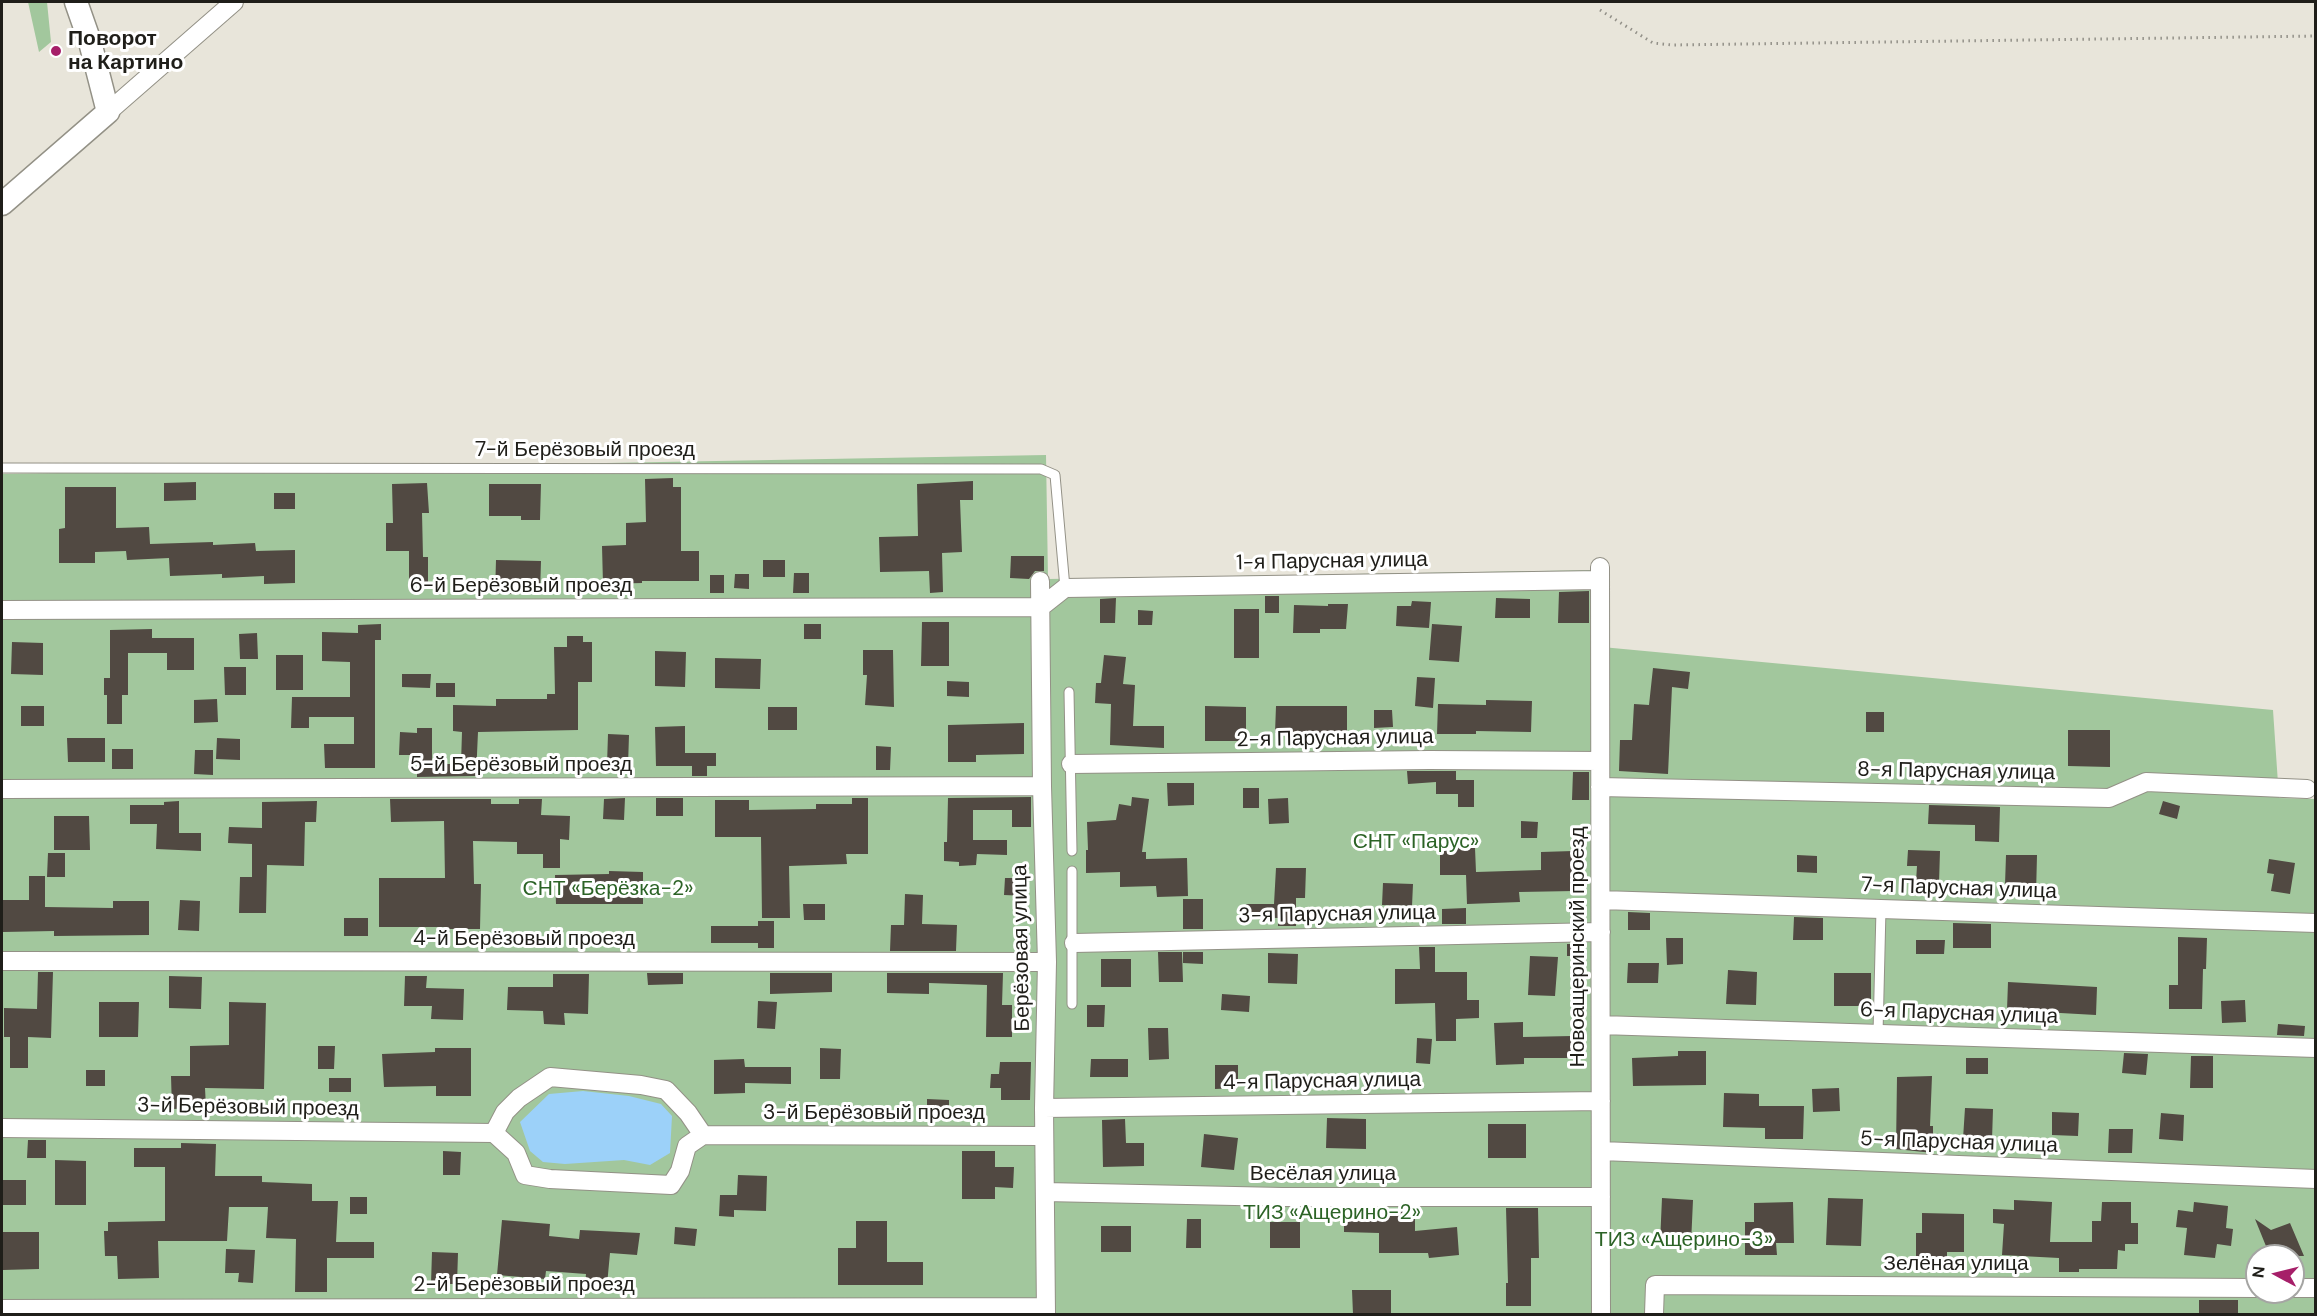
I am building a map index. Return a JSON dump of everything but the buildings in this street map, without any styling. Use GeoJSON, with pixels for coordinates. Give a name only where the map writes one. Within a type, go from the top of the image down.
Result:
{"type":"FeatureCollection","features":[{"type":"Feature","properties":{"kind":"street"},"geometry":{"type":"LineString","coordinates":[[76,2],[90,42],[108,112]]}},
{"type":"Feature","properties":{"kind":"street"},"geometry":{"type":"LineString","coordinates":[[2,204],[234,2]]}},
{"type":"Feature","properties":{"kind":"street","name":"1-я Парусная улица"},"geometry":{"type":"LineString","coordinates":[[1065,588],[1600,574]]}},
{"type":"Feature","properties":{"kind":"street","name":"Новоащеринский проезд"},"geometry":{"type":"LineString","coordinates":[[1600,574],[1601,1314]]}},
{"type":"Feature","properties":{"kind":"street","name":"Берёзовая улица"},"geometry":{"type":"LineString","coordinates":[[1040,581],[1047,962],[1044,1108],[1046,1311]]}},
{"type":"Feature","properties":{"kind":"street"},"geometry":{"type":"LineString","coordinates":[[1041,607],[1065,588]]}},
{"type":"Feature","properties":{"kind":"street","name":"6-й Берёзовый проезд"},"geometry":{"type":"LineString","coordinates":[[2,610],[1041,607]]}},
{"type":"Feature","properties":{"kind":"street","name":"2-я Парусная улица"},"geometry":{"type":"LineString","coordinates":[[1071,764],[1429,760],[1600,761]]}},
{"type":"Feature","properties":{"kind":"street","name":"8-я Парусная улица"},"geometry":{"type":"LineString","coordinates":[[1600,788],[2109,798],[2146,782],[2307,789]]}},
{"type":"Feature","properties":{"kind":"street","name":"5-й Берёзовый проезд"},"geometry":{"type":"LineString","coordinates":[[2,789],[1042,786]]}},
{"type":"Feature","properties":{"kind":"street","name":"7-я Парусная улица"},"geometry":{"type":"LineString","coordinates":[[1601,900],[2316,923]]}},
{"type":"Feature","properties":{"kind":"street","name":"3-я Парусная улица"},"geometry":{"type":"LineString","coordinates":[[1074,943],[1601,932]]}},
{"type":"Feature","properties":{"kind":"street","name":"4-й Берёзовый проезд"},"geometry":{"type":"LineString","coordinates":[[2,961],[1047,962]]}},
{"type":"Feature","properties":{"kind":"street","name":"6-я Парусная улица"},"geometry":{"type":"LineString","coordinates":[[1601,1025],[2316,1048]]}},
{"type":"Feature","properties":{"kind":"street"},"geometry":{"type":"LineString","coordinates":[[550,1077],[641,1085],[666,1090],[688,1113],[703,1135],[687,1146],[680,1171],[671,1185],[550,1179],[525,1175],[516,1153],[494,1133],[505,1112],[512,1105],[550,1077]]}},
{"type":"Feature","properties":{"kind":"street","name":"4-я Парусная улица"},"geometry":{"type":"LineString","coordinates":[[1044,1108],[1601,1101]]}},
{"type":"Feature","properties":{"kind":"street","name":"3-й Берёзовый проезд"},"geometry":{"type":"LineString","coordinates":[[2,1128],[494,1133]]}},
{"type":"Feature","properties":{"kind":"street","name":"3-й Берёзовый проезд"},"geometry":{"type":"LineString","coordinates":[[703,1135],[1044,1136]]}},
{"type":"Feature","properties":{"kind":"street","name":"5-я Парусная улица"},"geometry":{"type":"LineString","coordinates":[[1601,1151],[2316,1179]]}},
{"type":"Feature","properties":{"kind":"street","name":"Весёлая улица"},"geometry":{"type":"LineString","coordinates":[[1045,1192],[1282,1197],[1601,1197]]}},
{"type":"Feature","properties":{"kind":"street","name":"Зелёная улица"},"geometry":{"type":"LineString","coordinates":[[1654,1314],[1655,1285],[2245,1287]]}},
{"type":"Feature","properties":{"kind":"street","name":"2-й Берёзовый проезд"},"geometry":{"type":"LineString","coordinates":[[2,1309],[1046,1311]]}},
{"type":"Feature","properties":{"kind":"lane","name":"7-й Берёзовый проезд"},"geometry":{"type":"LineString","coordinates":[[2,468],[1041,469],[1055,475],[1065,588]]}},
{"type":"Feature","properties":{"kind":"lane"},"geometry":{"type":"LineString","coordinates":[[1069,692],[1072,851]]}},
{"type":"Feature","properties":{"kind":"lane"},"geometry":{"type":"LineString","coordinates":[[1072,871],[1074,943],[1072,1004]]}},
{"type":"Feature","properties":{"kind":"lane"},"geometry":{"type":"LineString","coordinates":[[1878,1034],[1881,909]]}},
{"type":"Feature","properties":{"kind":"path"},"geometry":{"type":"LineString","coordinates":[[1600,10],[1653,43],[1672,45],[2316,36]]}},
{"type":"Feature","properties":{"kind":"green space"},"geometry":{"type":"Polygon","coordinates":[[[28,2],[47,2],[51,42],[39,52],[28,2]]]}},
{"type":"Feature","properties":{"kind":"green space"},"geometry":{"type":"Polygon","coordinates":[[[1046,455],[1048,579],[1600,570],[1602,647],[2273,710],[2279,798],[2315,799],[2315,1314],[2,1314],[2,474],[1046,455]]]}},
{"type":"Feature","properties":{"kind":"water"},"geometry":{"type":"Polygon","coordinates":[[[583,1091],[629,1096],[661,1104],[672,1116],[670,1153],[650,1165],[624,1160],[565,1164],[543,1162],[530,1151],[520,1122],[549,1094],[583,1091]]]}},
{"type":"Feature","properties":{"kind":"place","name":"Поворот на Картино"},"geometry":{"type":"Point","coordinates":[56,51]}},
{"type":"Feature","properties":{"kind":"park label","name":"СНТ «Парус»"},"geometry":{"type":"Point","coordinates":[1416,842]}},
{"type":"Feature","properties":{"kind":"park label","name":"СНТ «Берёзка-2»"},"geometry":{"type":"Point","coordinates":[608,889]}},
{"type":"Feature","properties":{"kind":"park label","name":"ТИЗ «Ащерино-2»"},"geometry":{"type":"Point","coordinates":[1332,1213]}},
{"type":"Feature","properties":{"kind":"park label","name":"ТИЗ «Ащерино-3»"},"geometry":{"type":"Point","coordinates":[1684,1240]}}]}
